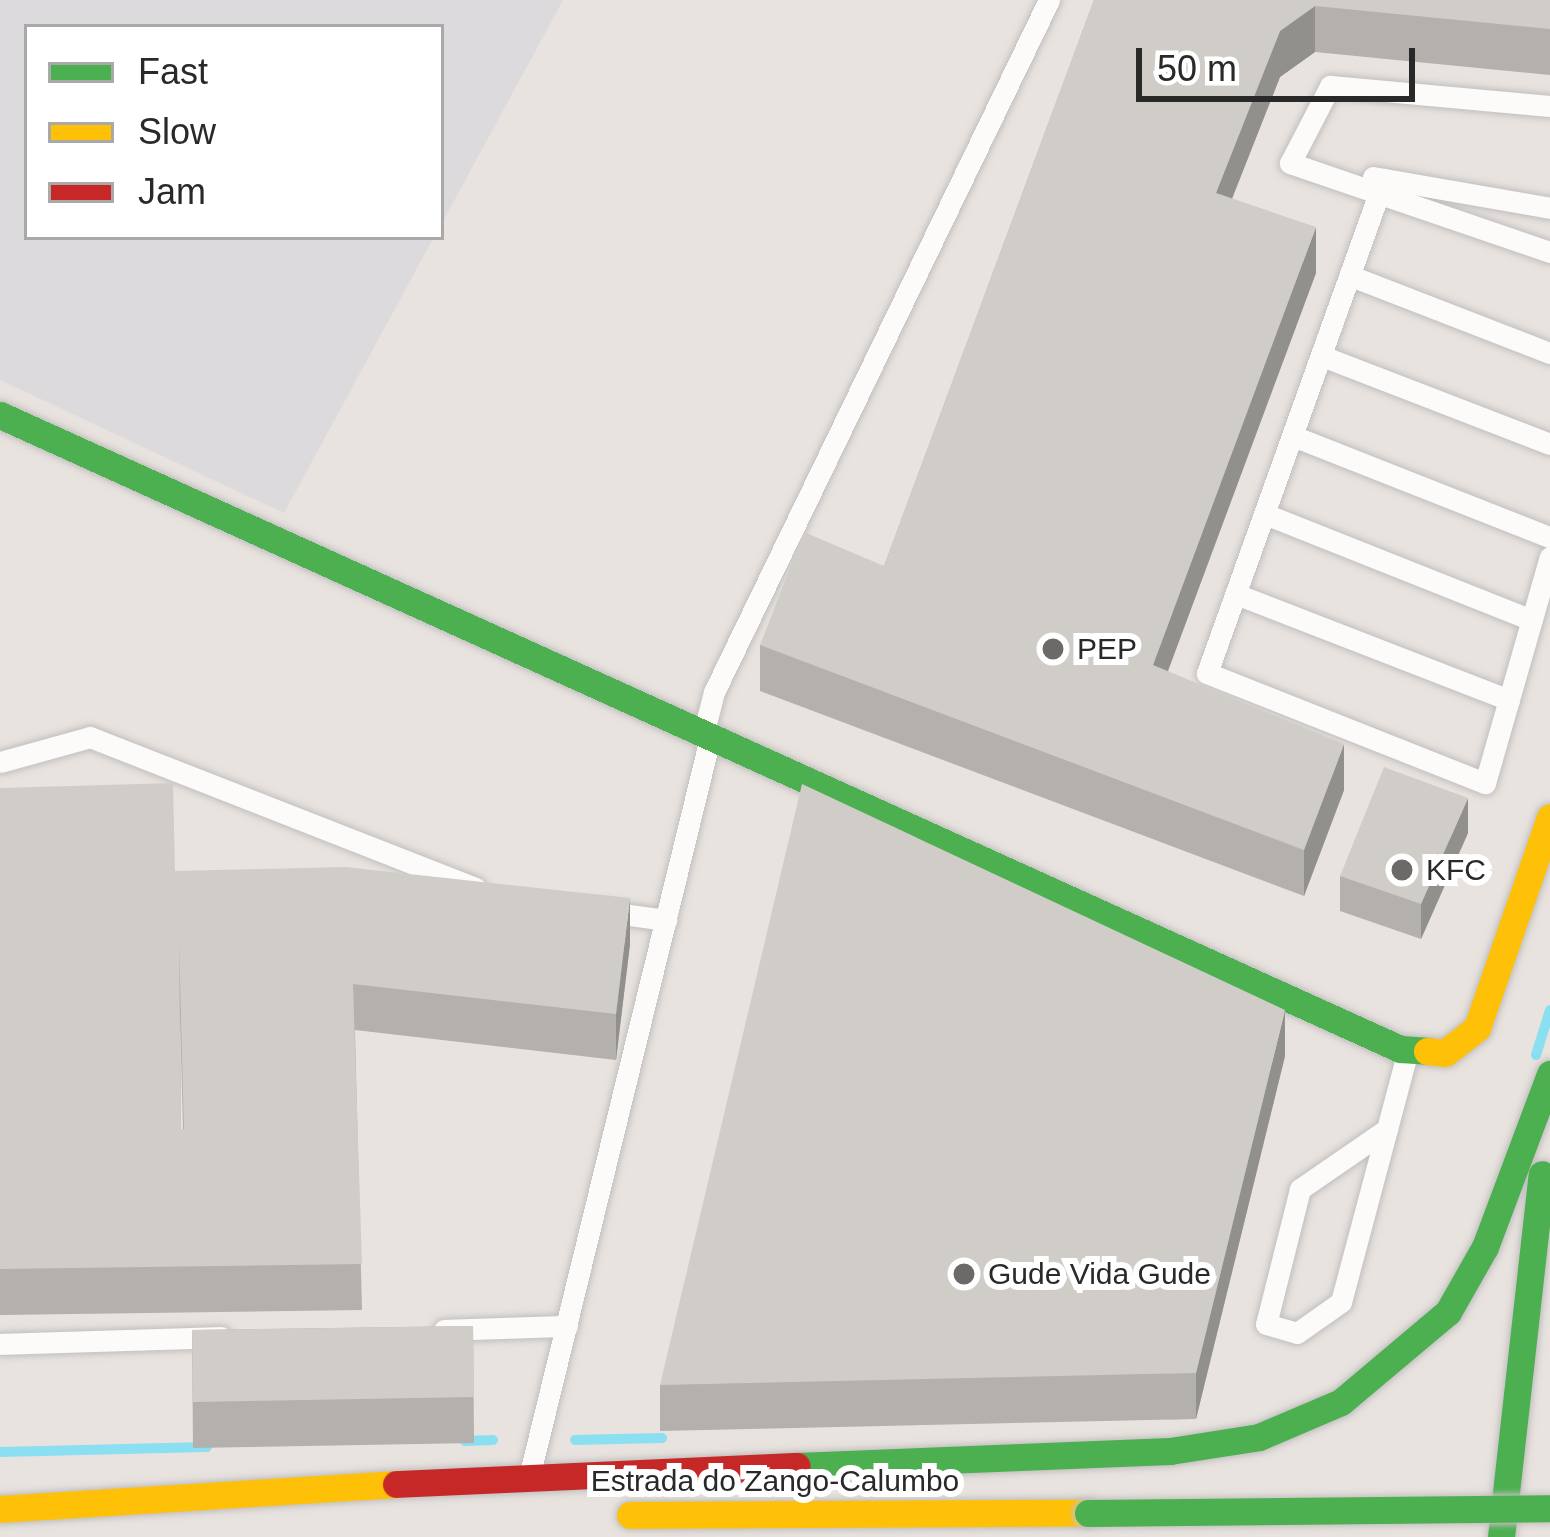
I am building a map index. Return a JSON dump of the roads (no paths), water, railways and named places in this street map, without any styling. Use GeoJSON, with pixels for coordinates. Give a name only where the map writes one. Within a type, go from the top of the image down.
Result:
{"type":"FeatureCollection","features":[{"type":"Feature","properties":{"kind":"main road"},"geometry":{"type":"LineString","coordinates":[[0,415],[706,738],[1408,1050],[1445,1053],[1477,1028],[1550,817]]}},
{"type":"Feature","properties":{"kind":"main road"},"geometry":{"type":"LineString","coordinates":[[0,1509],[530,1476],[1170,1451],[1259,1437],[1341,1402],[1448,1312],[1485,1247],[1550,1073]]}},
{"type":"Feature","properties":{"kind":"main road"},"geometry":{"type":"LineString","coordinates":[[1501,1537],[1550,1123]]}},
{"type":"Feature","properties":{"kind":"main road","name":"Estrada do Zango-Calumbo"},"geometry":{"type":"LineString","coordinates":[[591,1515],[1550,1508]]}},
{"type":"Feature","properties":{"kind":"main road"},"geometry":{"type":"LineString","coordinates":[[0,1519],[355,1517]]}},
{"type":"Feature","properties":{"kind":"lane"},"geometry":{"type":"LineString","coordinates":[[530,1476],[666,920],[714,692],[1049,0]]}},
{"type":"Feature","properties":{"kind":"lane"},"geometry":{"type":"LineString","coordinates":[[1550,106],[1330,86],[1289,163],[1382,187],[1550,252]]}},
{"type":"Feature","properties":{"kind":"lane"},"geometry":{"type":"LineString","coordinates":[[1382,187],[1550,208]]}},
{"type":"Feature","properties":{"kind":"lane"},"geometry":{"type":"LineString","coordinates":[[1382,187],[1207,673],[1485,783],[1550,557]]}},
{"type":"Feature","properties":{"kind":"lane"},"geometry":{"type":"LineString","coordinates":[[1351,276],[1550,352]]}},
{"type":"Feature","properties":{"kind":"lane"},"geometry":{"type":"LineString","coordinates":[[1322,356],[1550,443]]}},
{"type":"Feature","properties":{"kind":"lane"},"geometry":{"type":"LineString","coordinates":[[1293,436],[1550,537]]}},
{"type":"Feature","properties":{"kind":"lane"},"geometry":{"type":"LineString","coordinates":[[1264,514],[1532,620]]}},
{"type":"Feature","properties":{"kind":"lane"},"geometry":{"type":"LineString","coordinates":[[1235,594],[1509,700]]}},
{"type":"Feature","properties":{"kind":"lane"},"geometry":{"type":"LineString","coordinates":[[0,762],[89,737],[499,897]]}},
{"type":"Feature","properties":{"kind":"lane"},"geometry":{"type":"LineString","coordinates":[[582,908],[666,920]]}},
{"type":"Feature","properties":{"kind":"lane"},"geometry":{"type":"LineString","coordinates":[[1387,1129],[1300,1189],[1266,1324],[1297,1333],[1341,1302],[1387,1129],[1408,1050]]}},
{"type":"Feature","properties":{"kind":"lane"},"geometry":{"type":"LineString","coordinates":[[425,1330],[567,1326]]}},
{"type":"Feature","properties":{"kind":"lane"},"geometry":{"type":"LineString","coordinates":[[0,1344],[236,1336]]}},
{"type":"Feature","properties":{"kind":"waterway"},"geometry":{"type":"LineString","coordinates":[[1536,1055],[1550,1010]]}},
{"type":"Feature","properties":{"kind":"waterway"},"geometry":{"type":"LineString","coordinates":[[575,1440],[662,1438]]}},
{"type":"Feature","properties":{"kind":"waterway"},"geometry":{"type":"LineString","coordinates":[[465,1441],[493,1440]]}},
{"type":"Feature","properties":{"kind":"waterway"},"geometry":{"type":"LineString","coordinates":[[0,1452],[207,1447]]}},
{"type":"Feature","properties":{"kind":"place","name":"PEP"},"geometry":{"type":"Point","coordinates":[1053,649]}},
{"type":"Feature","properties":{"kind":"place","name":"KFC"},"geometry":{"type":"Point","coordinates":[1402,870]}},
{"type":"Feature","properties":{"kind":"place","name":"Gude Vida Gude"},"geometry":{"type":"Point","coordinates":[964,1274]}}]}
